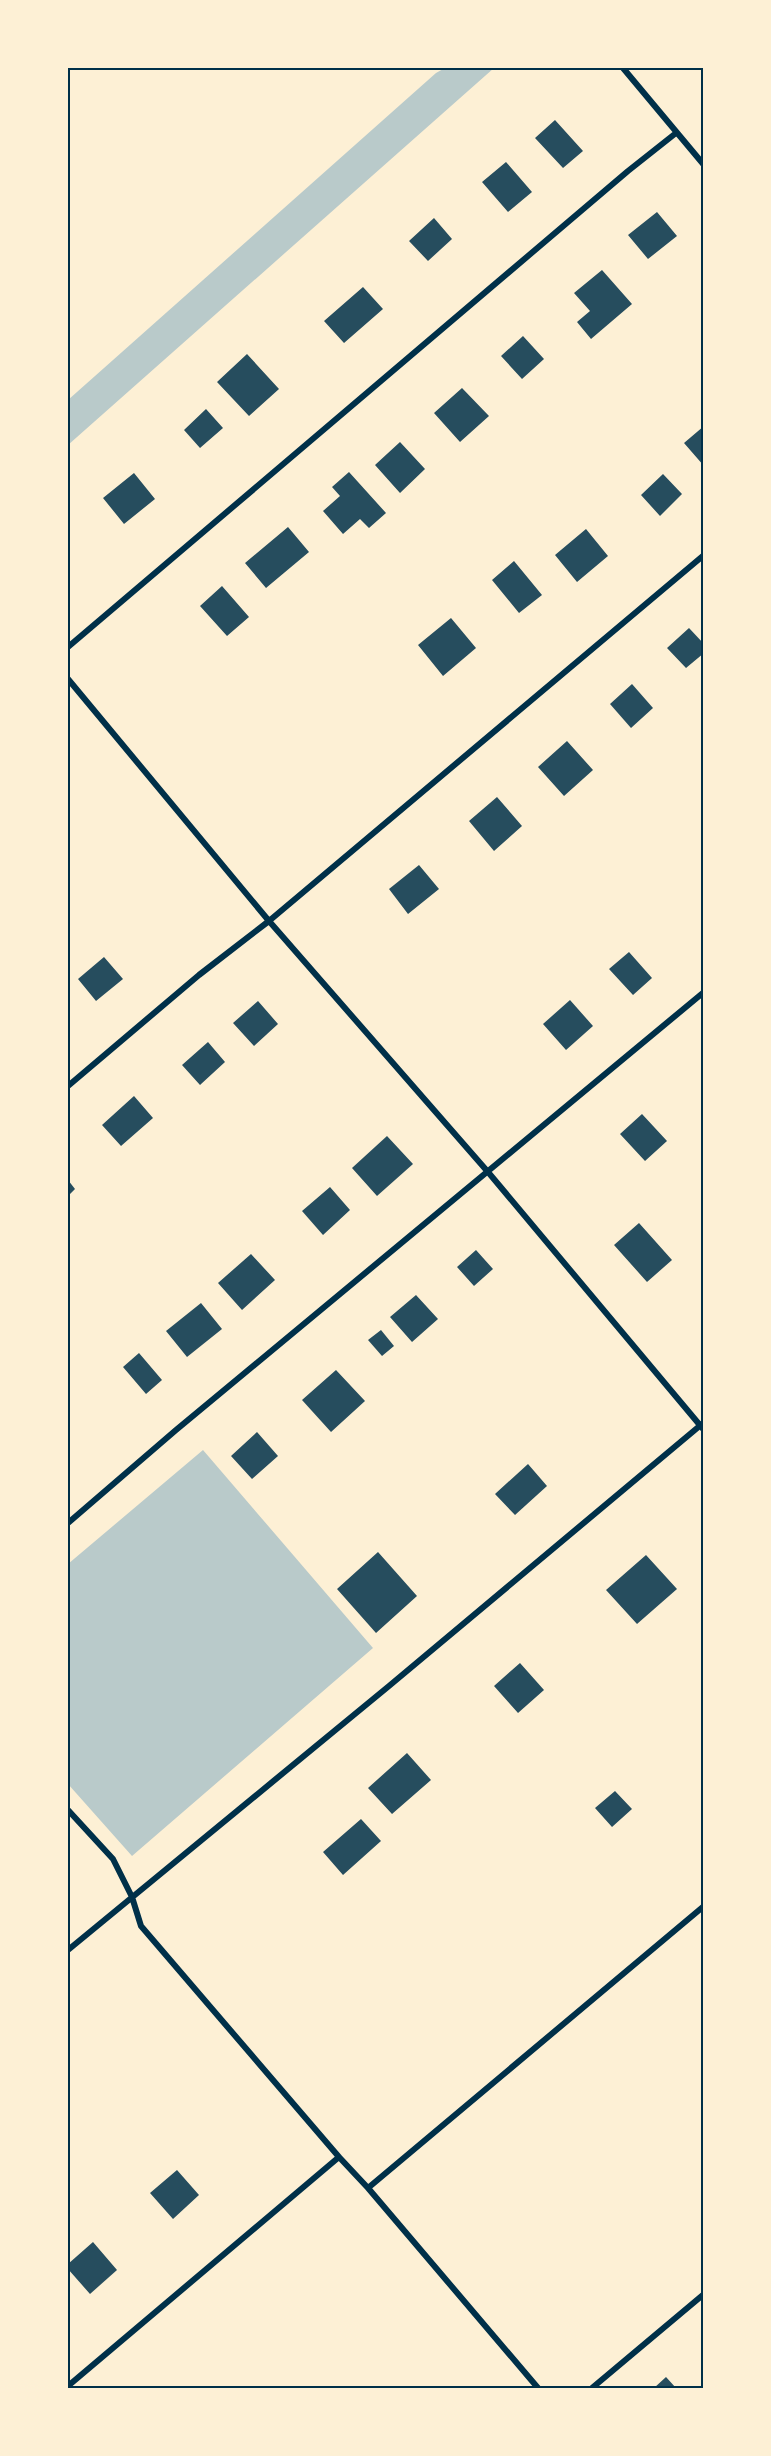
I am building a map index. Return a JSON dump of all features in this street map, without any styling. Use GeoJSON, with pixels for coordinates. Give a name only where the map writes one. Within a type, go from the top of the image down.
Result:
{"type":"FeatureCollection","features":[{"type":"Feature","properties":{"kind":"street"},"geometry":{"type":"LineString","coordinates":[[624,68],[704,165]]}},
{"type":"Feature","properties":{"kind":"street"},"geometry":{"type":"LineString","coordinates":[[68,647],[628,171],[676,133]]}},
{"type":"Feature","properties":{"kind":"street"},"geometry":{"type":"LineString","coordinates":[[68,1086],[199,975],[269,921],[704,555]]}},
{"type":"Feature","properties":{"kind":"street"},"geometry":{"type":"LineString","coordinates":[[68,679],[269,921],[488,1172],[702,1426],[68,1950]]}},
{"type":"Feature","properties":{"kind":"street"},"geometry":{"type":"LineString","coordinates":[[68,1523],[176,1430],[704,993]]}},
{"type":"Feature","properties":{"kind":"street"},"geometry":{"type":"LineString","coordinates":[[68,1810],[113,1859],[132,1897],[141,1926],[368,2188],[537,2388]]}},
{"type":"Feature","properties":{"kind":"street"},"geometry":{"type":"LineString","coordinates":[[368,2188],[704,1906]]}},
{"type":"Feature","properties":{"kind":"street"},"geometry":{"type":"LineString","coordinates":[[68,2385],[339,2157]]}},
{"type":"Feature","properties":{"kind":"street"},"geometry":{"type":"LineString","coordinates":[[592,2388],[704,2294]]}},
{"type":"Feature","properties":{"kind":"shaded area"},"geometry":{"type":"Polygon","coordinates":[[[445,68],[494,68],[68,445],[68,400],[436,73],[445,68]]]}},
{"type":"Feature","properties":{"kind":"shaded area"},"geometry":{"type":"Polygon","coordinates":[[[203,1450],[373,1648],[132,1856],[68,1784],[68,1564],[203,1450]]]}},
{"type":"Feature","properties":{"kind":"building"},"geometry":{"type":"Polygon","coordinates":[[[555,120],[583,151],[563,168],[535,138],[555,120]]]}},
{"type":"Feature","properties":{"kind":"building"},"geometry":{"type":"Polygon","coordinates":[[[506,162],[532,192],[508,212],[482,182],[506,162]]]}},
{"type":"Feature","properties":{"kind":"building"},"geometry":{"type":"Polygon","coordinates":[[[657,212],[677,236],[648,259],[628,235],[657,212]]]}},
{"type":"Feature","properties":{"kind":"building"},"geometry":{"type":"Polygon","coordinates":[[[434,218],[452,239],[428,261],[409,241],[434,218]]]}},
{"type":"Feature","properties":{"kind":"building"},"geometry":{"type":"Polygon","coordinates":[[[602,270],[632,304],[591,339],[577,322],[590,311],[574,293],[602,270]]]}},
{"type":"Feature","properties":{"kind":"building"},"geometry":{"type":"Polygon","coordinates":[[[363,287],[383,309],[344,343],[324,321],[363,287]]]}},
{"type":"Feature","properties":{"kind":"building"},"geometry":{"type":"Polygon","coordinates":[[[523,336],[544,359],[522,379],[501,356],[523,336]]]}},
{"type":"Feature","properties":{"kind":"building"},"geometry":{"type":"Polygon","coordinates":[[[247,354],[279,389],[249,416],[217,382],[247,354]]]}},
{"type":"Feature","properties":{"kind":"building"},"geometry":{"type":"Polygon","coordinates":[[[462,388],[489,416],[460,442],[434,413],[462,388]]]}},
{"type":"Feature","properties":{"kind":"building"},"geometry":{"type":"Polygon","coordinates":[[[206,409],[223,428],[200,448],[184,430],[206,409]]]}},
{"type":"Feature","properties":{"kind":"building"},"geometry":{"type":"Polygon","coordinates":[[[704,426],[704,466],[684,443],[704,426]]]}},
{"type":"Feature","properties":{"kind":"building"},"geometry":{"type":"Polygon","coordinates":[[[400,442],[425,469],[400,493],[375,465],[400,442]]]}},
{"type":"Feature","properties":{"kind":"building"},"geometry":{"type":"Polygon","coordinates":[[[349,472],[386,513],[369,528],[360,519],[343,534],[323,511],[340,496],[332,487],[349,472]]]}},
{"type":"Feature","properties":{"kind":"building"},"geometry":{"type":"Polygon","coordinates":[[[134,473],[155,499],[124,524],[103,498],[134,473]]]}},
{"type":"Feature","properties":{"kind":"building"},"geometry":{"type":"Polygon","coordinates":[[[663,474],[682,494],[660,516],[641,495],[663,474]]]}},
{"type":"Feature","properties":{"kind":"building"},"geometry":{"type":"Polygon","coordinates":[[[288,527],[309,552],[266,588],[245,563],[288,527]]]}},
{"type":"Feature","properties":{"kind":"building"},"geometry":{"type":"Polygon","coordinates":[[[586,529],[608,556],[577,582],[555,555],[586,529]]]}},
{"type":"Feature","properties":{"kind":"building"},"geometry":{"type":"Polygon","coordinates":[[[514,561],[542,595],[519,613],[492,580],[514,561]]]}},
{"type":"Feature","properties":{"kind":"building"},"geometry":{"type":"Polygon","coordinates":[[[222,586],[249,617],[227,636],[200,606],[222,586]]]}},
{"type":"Feature","properties":{"kind":"building"},"geometry":{"type":"Polygon","coordinates":[[[451,618],[476,648],[443,676],[418,645],[451,618]]]}},
{"type":"Feature","properties":{"kind":"building"},"geometry":{"type":"Polygon","coordinates":[[[689,628],[704,644],[704,653],[686,668],[667,648],[689,628]]]}},
{"type":"Feature","properties":{"kind":"building"},"geometry":{"type":"Polygon","coordinates":[[[632,684],[653,708],[631,728],[610,704],[632,684]]]}},
{"type":"Feature","properties":{"kind":"building"},"geometry":{"type":"Polygon","coordinates":[[[567,741],[593,770],[564,796],[538,767],[567,741]]]}},
{"type":"Feature","properties":{"kind":"building"},"geometry":{"type":"Polygon","coordinates":[[[497,797],[522,826],[494,851],[469,821],[497,797]]]}},
{"type":"Feature","properties":{"kind":"building"},"geometry":{"type":"Polygon","coordinates":[[[419,865],[439,889],[408,914],[389,889],[419,865]]]}},
{"type":"Feature","properties":{"kind":"building"},"geometry":{"type":"Polygon","coordinates":[[[629,952],[652,978],[633,995],[609,969],[629,952]]]}},
{"type":"Feature","properties":{"kind":"building"},"geometry":{"type":"Polygon","coordinates":[[[104,957],[123,979],[96,1001],[78,979],[104,957]]]}},
{"type":"Feature","properties":{"kind":"building"},"geometry":{"type":"Polygon","coordinates":[[[570,1000],[593,1026],[566,1050],[543,1024],[570,1000]]]}},
{"type":"Feature","properties":{"kind":"building"},"geometry":{"type":"Polygon","coordinates":[[[258,1001],[278,1024],[254,1046],[233,1023],[258,1001]]]}},
{"type":"Feature","properties":{"kind":"building"},"geometry":{"type":"Polygon","coordinates":[[[208,1042],[225,1062],[200,1085],[182,1065],[208,1042]]]}},
{"type":"Feature","properties":{"kind":"building"},"geometry":{"type":"Polygon","coordinates":[[[134,1096],[153,1118],[121,1146],[102,1125],[134,1096]]]}},
{"type":"Feature","properties":{"kind":"building"},"geometry":{"type":"Polygon","coordinates":[[[642,1114],[667,1141],[645,1161],[620,1134],[642,1114]]]}},
{"type":"Feature","properties":{"kind":"building"},"geometry":{"type":"Polygon","coordinates":[[[387,1136],[413,1164],[377,1196],[352,1168],[387,1136]]]}},
{"type":"Feature","properties":{"kind":"building"},"geometry":{"type":"Polygon","coordinates":[[[68,1180],[75,1189],[68,1196],[68,1180]]]}},
{"type":"Feature","properties":{"kind":"building"},"geometry":{"type":"Polygon","coordinates":[[[330,1187],[350,1210],[323,1235],[302,1211],[330,1187]]]}},
{"type":"Feature","properties":{"kind":"building"},"geometry":{"type":"Polygon","coordinates":[[[639,1223],[672,1260],[647,1282],[614,1245],[639,1223]]]}},
{"type":"Feature","properties":{"kind":"building"},"geometry":{"type":"Polygon","coordinates":[[[476,1250],[493,1269],[474,1286],[457,1267],[476,1250]]]}},
{"type":"Feature","properties":{"kind":"building"},"geometry":{"type":"Polygon","coordinates":[[[251,1254],[275,1280],[242,1310],[218,1283],[251,1254]]]}},
{"type":"Feature","properties":{"kind":"building"},"geometry":{"type":"Polygon","coordinates":[[[416,1295],[438,1319],[412,1342],[390,1317],[416,1295]]]}},
{"type":"Feature","properties":{"kind":"building"},"geometry":{"type":"Polygon","coordinates":[[[201,1303],[222,1329],[187,1357],[166,1331],[201,1303]]]}},
{"type":"Feature","properties":{"kind":"building"},"geometry":{"type":"Polygon","coordinates":[[[381,1330],[394,1346],[382,1356],[368,1340],[381,1330]]]}},
{"type":"Feature","properties":{"kind":"building"},"geometry":{"type":"Polygon","coordinates":[[[139,1353],[162,1380],[146,1394],[123,1367],[139,1353]]]}},
{"type":"Feature","properties":{"kind":"building"},"geometry":{"type":"Polygon","coordinates":[[[336,1370],[365,1401],[331,1432],[302,1400],[336,1370]]]}},
{"type":"Feature","properties":{"kind":"building"},"geometry":{"type":"Polygon","coordinates":[[[257,1432],[278,1456],[252,1479],[231,1456],[257,1432]]]}},
{"type":"Feature","properties":{"kind":"building"},"geometry":{"type":"Polygon","coordinates":[[[528,1464],[547,1486],[515,1515],[495,1494],[528,1464]]]}},
{"type":"Feature","properties":{"kind":"building"},"geometry":{"type":"Polygon","coordinates":[[[378,1552],[417,1596],[376,1633],[337,1589],[378,1552]]]}},
{"type":"Feature","properties":{"kind":"building"},"geometry":{"type":"Polygon","coordinates":[[[646,1555],[677,1589],[637,1624],[606,1590],[646,1555]]]}},
{"type":"Feature","properties":{"kind":"building"},"geometry":{"type":"Polygon","coordinates":[[[520,1663],[544,1690],[518,1713],[494,1686],[520,1663]]]}},
{"type":"Feature","properties":{"kind":"building"},"geometry":{"type":"Polygon","coordinates":[[[407,1753],[431,1780],[392,1814],[368,1788],[407,1753]]]}},
{"type":"Feature","properties":{"kind":"building"},"geometry":{"type":"Polygon","coordinates":[[[615,1791],[632,1809],[612,1827],[595,1808],[615,1791]]]}},
{"type":"Feature","properties":{"kind":"building"},"geometry":{"type":"Polygon","coordinates":[[[361,1819],[381,1841],[343,1875],[323,1852],[361,1819]]]}},
{"type":"Feature","properties":{"kind":"building"},"geometry":{"type":"Polygon","coordinates":[[[177,2170],[199,2195],[173,2219],[150,2193],[177,2170]]]}},
{"type":"Feature","properties":{"kind":"building"},"geometry":{"type":"Polygon","coordinates":[[[93,2242],[117,2270],[90,2294],[68,2269],[68,2264],[93,2242]]]}},
{"type":"Feature","properties":{"kind":"building"},"geometry":{"type":"Polygon","coordinates":[[[666,2377],[676,2388],[654,2388],[666,2377]]]}}]}
